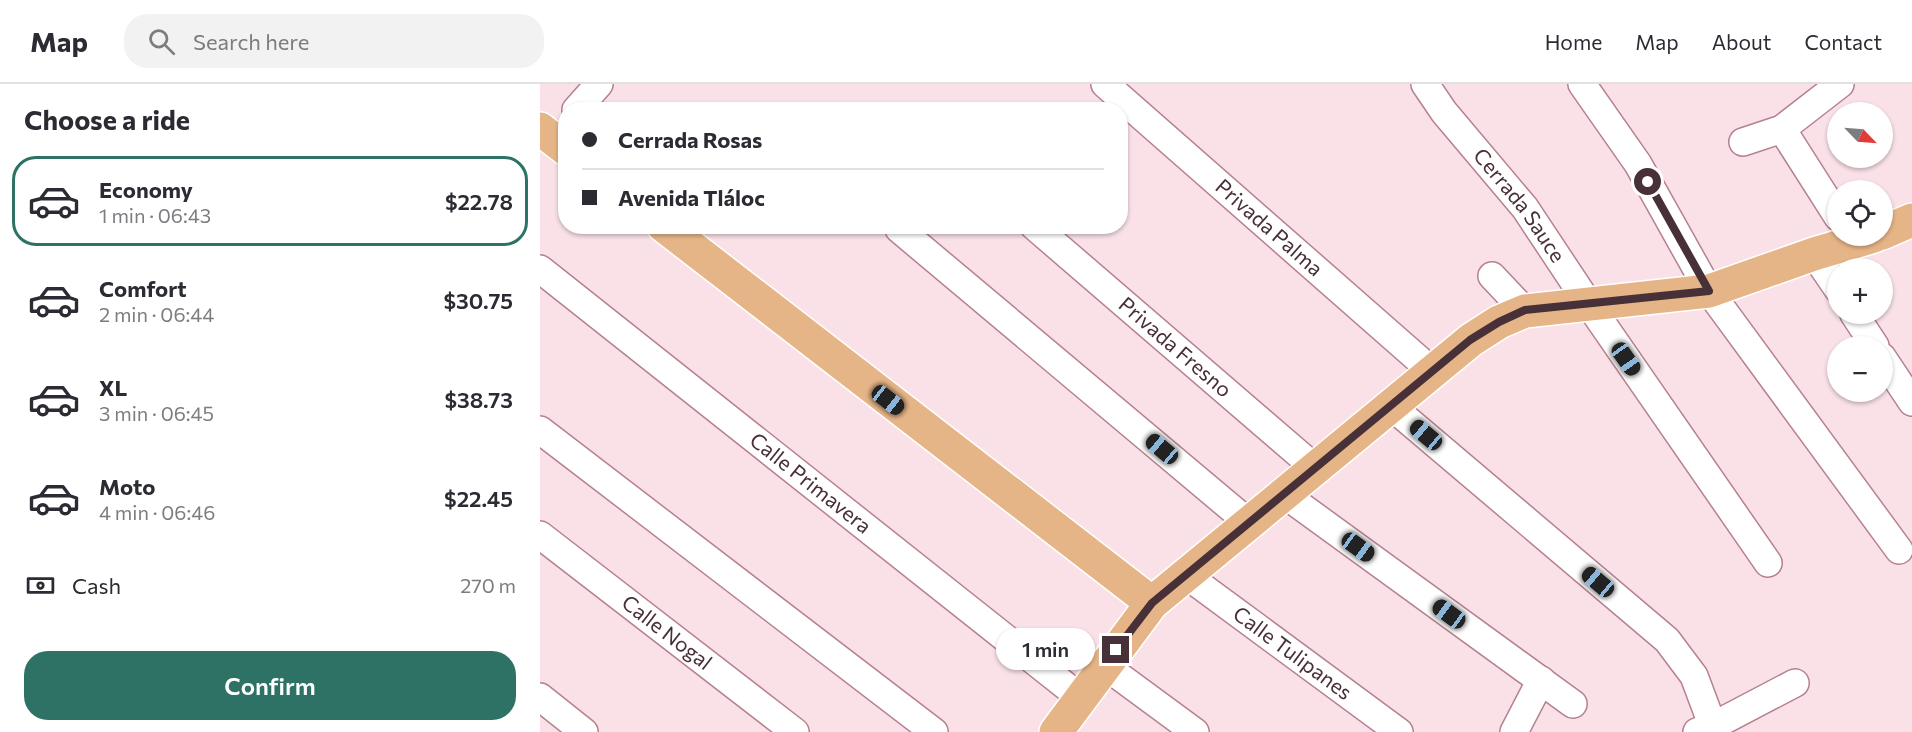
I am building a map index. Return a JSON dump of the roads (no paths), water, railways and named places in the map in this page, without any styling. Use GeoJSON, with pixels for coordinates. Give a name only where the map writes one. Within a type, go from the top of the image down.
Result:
{"type":"FeatureCollection","features":[{"type":"Feature","properties":{"kind":"main road"},"geometry":{"type":"LineString","coordinates":[[1893,225],[1912,220]]}},
{"type":"Feature","properties":{"kind":"main road"},"geometry":{"type":"LineString","coordinates":[[674,234],[1152,603]]}},
{"type":"Feature","properties":{"kind":"main road"},"geometry":{"type":"LineString","coordinates":[[1070,720],[1104,665],[1152,603],[1470,340],[1499,322],[1525,310],[1709,291],[1831,246]]}},
{"type":"Feature","properties":{"kind":"street"},"geometry":{"type":"LineString","coordinates":[[583,102],[599,84]]}},
{"type":"Feature","properties":{"kind":"street","name":"Privada Palma"},"geometry":{"type":"LineString","coordinates":[[1105,84],[1126,102]]}},
{"type":"Feature","properties":{"kind":"street","name":"Cerrada Sauce"},"geometry":{"type":"LineString","coordinates":[[1425,84],[1444,112],[1525,208],[1768,563]]}},
{"type":"Feature","properties":{"kind":"street"},"geometry":{"type":"LineString","coordinates":[[1582,84],[1638,164],[1709,291],[1899,550]]}},
{"type":"Feature","properties":{"kind":"street"},"geometry":{"type":"LineString","coordinates":[[1743,142],[1782,129],[1840,84]]}},
{"type":"Feature","properties":{"kind":"street","name":"Privada Palma"},"geometry":{"type":"LineString","coordinates":[[1128,104],[1433,372]]}},
{"type":"Feature","properties":{"kind":"street"},"geometry":{"type":"LineString","coordinates":[[1782,129],[1827,190]]}},
{"type":"Feature","properties":{"kind":"street"},"geometry":{"type":"LineString","coordinates":[[905,234],[1249,523]]}},
{"type":"Feature","properties":{"kind":"street","name":"Privada Fresno"},"geometry":{"type":"LineString","coordinates":[[1043,234],[1315,468]]}},
{"type":"Feature","properties":{"kind":"street"},"geometry":{"type":"LineString","coordinates":[[1814,254],[1827,273]]}},
{"type":"Feature","properties":{"kind":"street","name":"Calle Primavera"},"geometry":{"type":"LineString","coordinates":[[540,269],[1070,720]]}},
{"type":"Feature","properties":{"kind":"street"},"geometry":{"type":"LineString","coordinates":[[1492,276],[1525,310]]}},
{"type":"Feature","properties":{"kind":"street"},"geometry":{"type":"LineString","coordinates":[[1893,374],[1912,402]]}},
{"type":"Feature","properties":{"kind":"street"},"geometry":{"type":"LineString","coordinates":[[1391,406],[1667,640],[1694,676],[1708,730],[1795,683]]}},
{"type":"Feature","properties":{"kind":"street"},"geometry":{"type":"LineString","coordinates":[[540,430],[934,732]]}},
{"type":"Feature","properties":{"kind":"street"},"geometry":{"type":"LineString","coordinates":[[1284,494],[1573,704]]}},
{"type":"Feature","properties":{"kind":"street","name":"Calle Nogal"},"geometry":{"type":"LineString","coordinates":[[540,535],[795,732]]}},
{"type":"Feature","properties":{"kind":"street","name":"Calle Tulipanes"},"geometry":{"type":"LineString","coordinates":[[1186,575],[1399,732]]}},
{"type":"Feature","properties":{"kind":"street"},"geometry":{"type":"LineString","coordinates":[[1104,665],[1196,732]]}},
{"type":"Feature","properties":{"kind":"street"},"geometry":{"type":"LineString","coordinates":[[1514,732],[1541,680]]}},
{"type":"Feature","properties":{"kind":"street"},"geometry":{"type":"LineString","coordinates":[[540,697],[584,732]]}}]}
